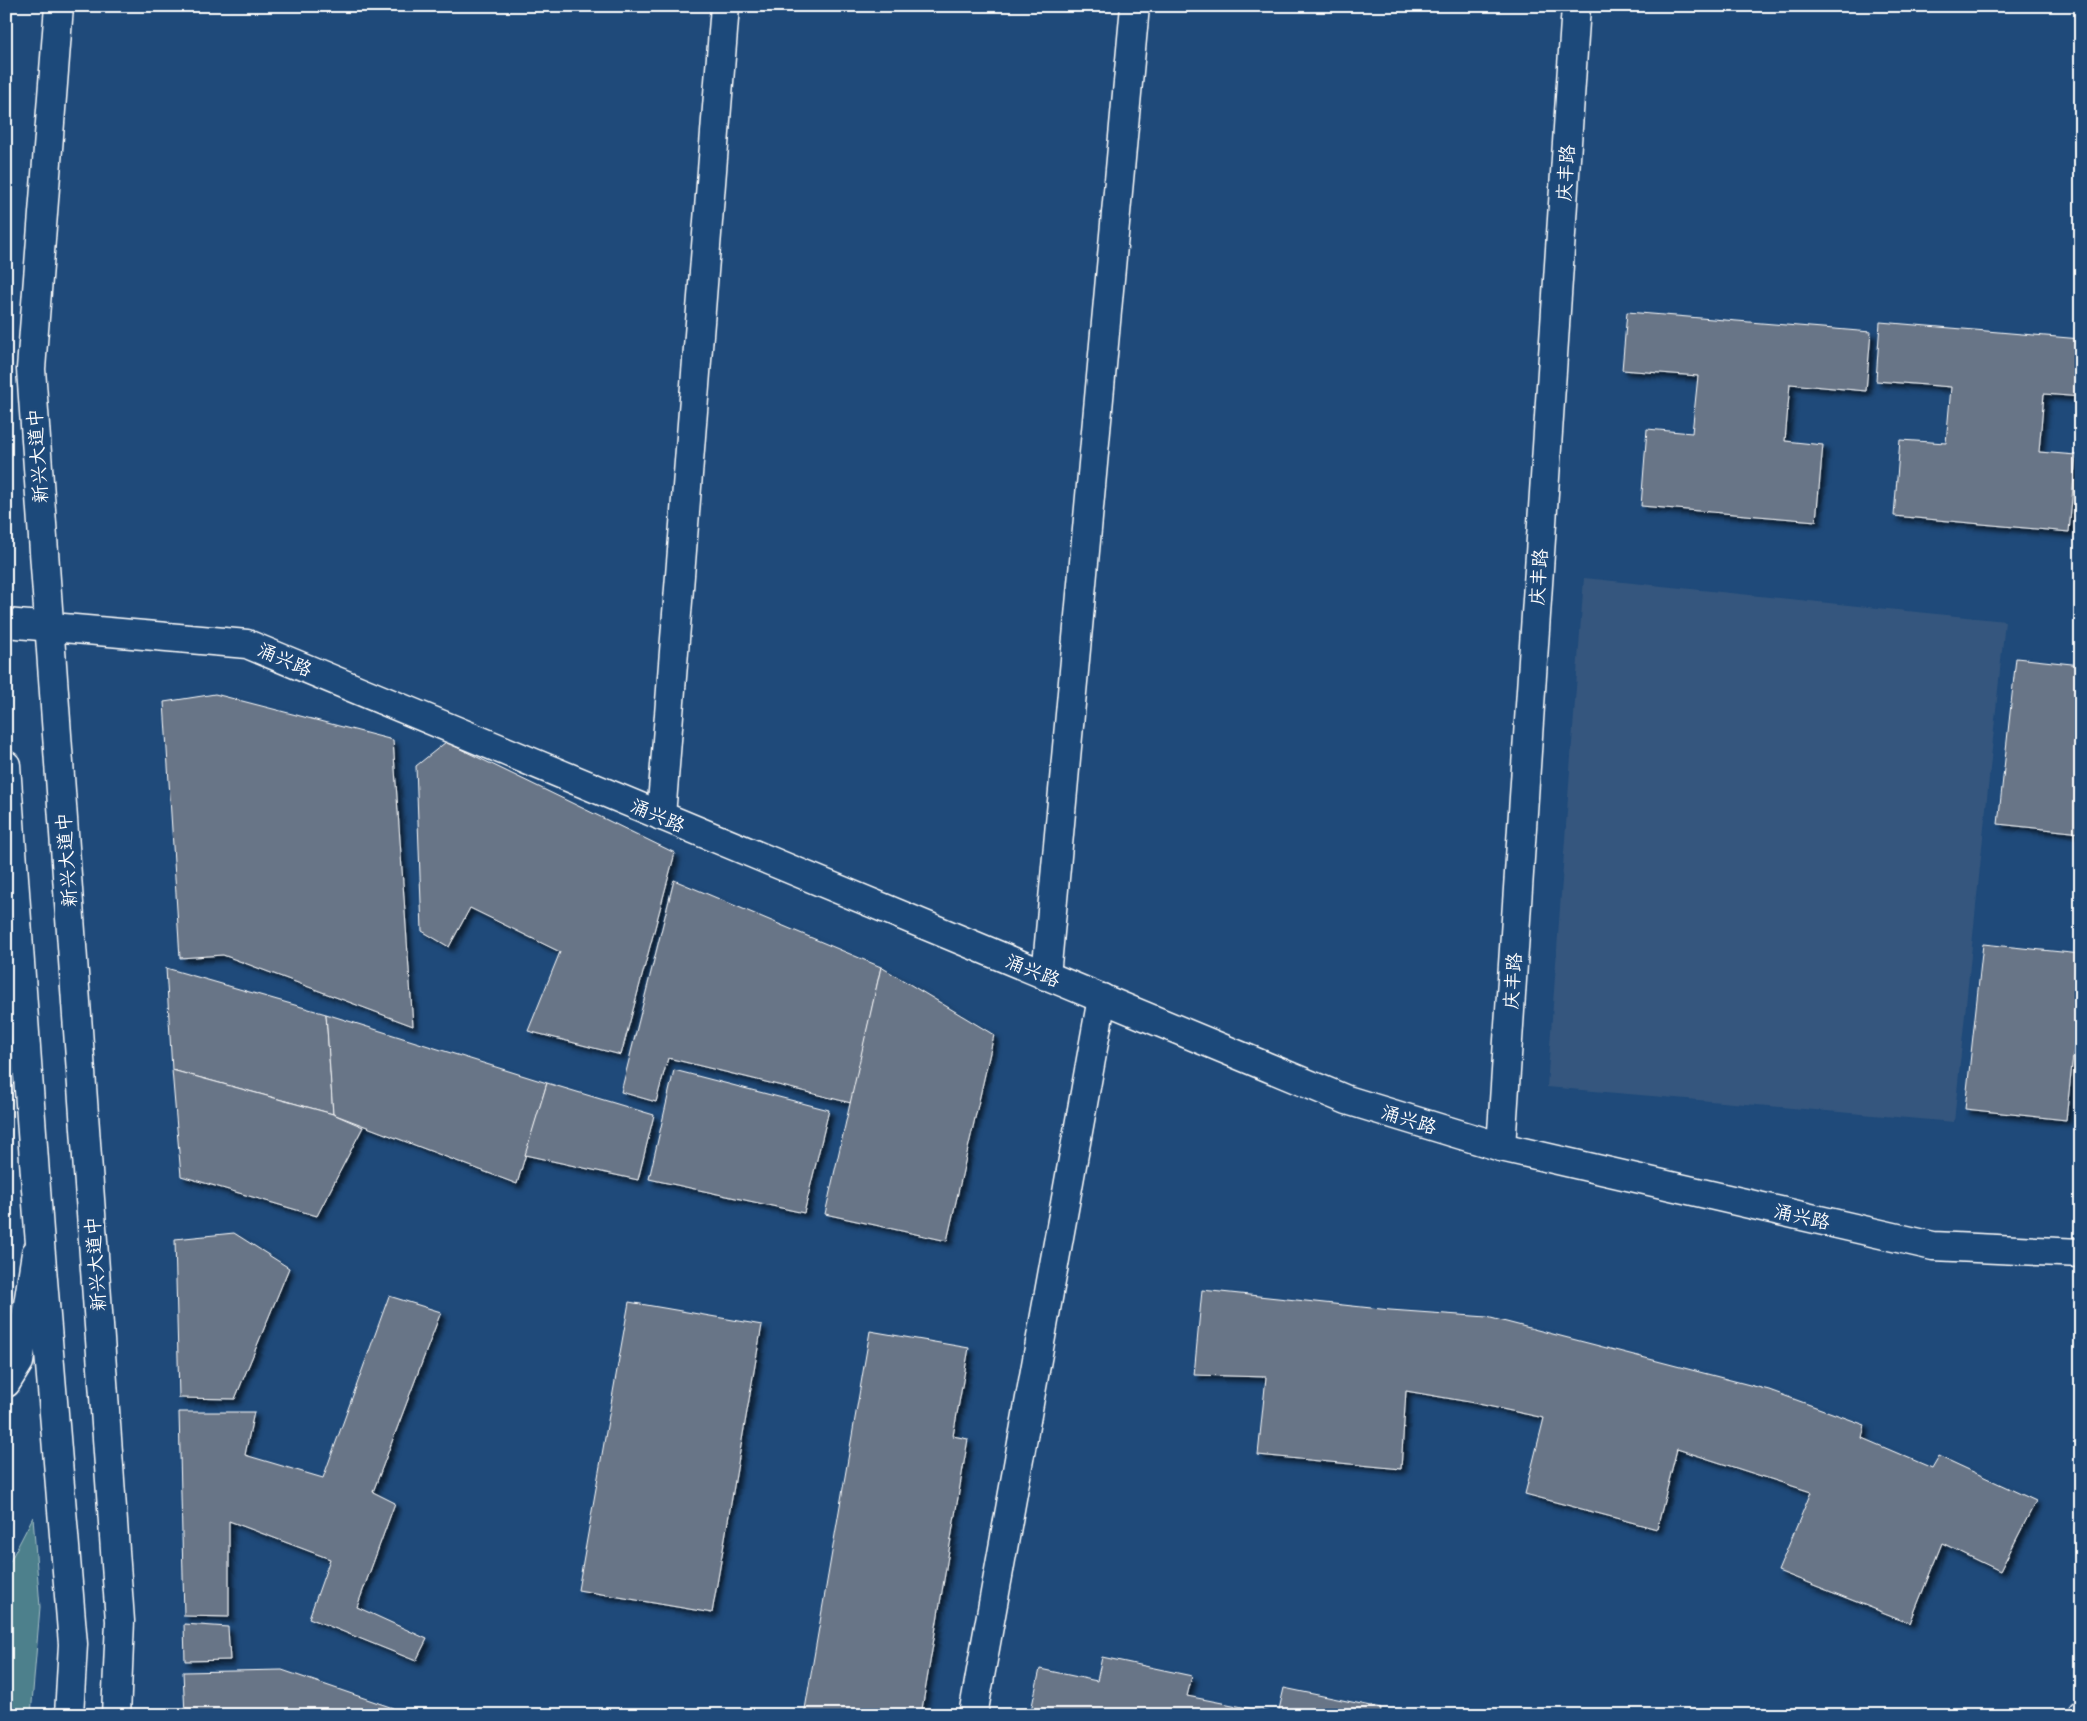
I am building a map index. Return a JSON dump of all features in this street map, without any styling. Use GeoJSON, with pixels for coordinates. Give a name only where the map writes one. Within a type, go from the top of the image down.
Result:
{"type":"FeatureCollection","features":[{"type":"Feature","properties":{"kind":"street","name":"新兴大道中"},"geometry":{"type":"LineString","coordinates":[[59,6],[31,369],[120,1621],[116,1715]]}},
{"type":"Feature","properties":{"kind":"street"},"geometry":{"type":"LineString","coordinates":[[661,816],[725,6]]}},
{"type":"Feature","properties":{"kind":"street"},"geometry":{"type":"LineString","coordinates":[[1046,976],[1135,6]]}},
{"type":"Feature","properties":{"kind":"street","name":"庆丰路"},"geometry":{"type":"LineString","coordinates":[[1501,1147],[1576,6]]}},
{"type":"Feature","properties":{"kind":"street","name":"涌兴路"},"geometry":{"type":"LineString","coordinates":[[6,623],[247,644],[1347,1100],[1501,1147],[1933,1246],[2081,1253]]}},
{"type":"Feature","properties":{"kind":"street"},"geometry":{"type":"LineString","coordinates":[[6,765],[39,1231],[74,1644],[69,1715]]}},
{"type":"Feature","properties":{"kind":"street"},"geometry":{"type":"LineString","coordinates":[[973,1715],[1102,998]]}},
{"type":"Feature","properties":{"kind":"street"},"geometry":{"type":"LineString","coordinates":[[6,1383],[19,1362],[39,1231]]}},
{"type":"Feature","properties":{"kind":"shaded area"},"geometry":{"type":"Polygon","coordinates":[[[1584,578],[2005,621],[1954,1122],[1547,1087],[1584,578]]]}},
{"type":"Feature","properties":{"kind":"green space"},"geometry":{"type":"Polygon","coordinates":[[[33,1517],[40,1607],[31,1715],[6,1715],[6,1569],[33,1517]]]}},
{"type":"Feature","properties":{"kind":"building"},"geometry":{"type":"Polygon","coordinates":[[[1627,312],[1871,332],[1866,391],[1790,384],[1785,441],[1823,445],[1816,521],[1641,506],[1647,429],[1692,433],[1698,376],[1622,370],[1627,312]]]}},
{"type":"Feature","properties":{"kind":"building"},"geometry":{"type":"Polygon","coordinates":[[[1880,322],[2081,339],[2081,397],[2044,394],[2039,452],[2076,455],[2069,532],[1894,516],[1900,440],[1946,443],[1951,387],[1876,381],[1880,322]]]}},
{"type":"Feature","properties":{"kind":"building"},"geometry":{"type":"Polygon","coordinates":[[[2016,658],[2081,665],[2081,833],[1998,824],[2016,658]]]}},
{"type":"Feature","properties":{"kind":"building"},"geometry":{"type":"Polygon","coordinates":[[[215,694],[393,740],[413,1026],[223,955],[180,958],[164,702],[215,694]]]}},
{"type":"Feature","properties":{"kind":"building"},"geometry":{"type":"Polygon","coordinates":[[[446,742],[675,853],[621,1055],[528,1031],[560,952],[470,908],[449,947],[422,931],[416,766],[446,742]]]}},
{"type":"Feature","properties":{"kind":"building"},"geometry":{"type":"Polygon","coordinates":[[[674,880],[881,967],[851,1103],[668,1058],[656,1102],[621,1092],[674,880]]]}},
{"type":"Feature","properties":{"kind":"building"},"geometry":{"type":"Polygon","coordinates":[[[1983,944],[2081,954],[2081,982],[2066,1120],[1965,1109],[1983,944]]]}},
{"type":"Feature","properties":{"kind":"building"},"geometry":{"type":"Polygon","coordinates":[[[881,967],[994,1035],[947,1241],[825,1214],[881,967]]]}},
{"type":"Feature","properties":{"kind":"building"},"geometry":{"type":"Polygon","coordinates":[[[166,968],[326,1014],[333,1114],[172,1070],[166,968]]]}},
{"type":"Feature","properties":{"kind":"building"},"geometry":{"type":"Polygon","coordinates":[[[326,1014],[547,1083],[517,1184],[333,1114],[326,1014]]]}},
{"type":"Feature","properties":{"kind":"building"},"geometry":{"type":"Polygon","coordinates":[[[172,1070],[333,1114],[363,1127],[317,1216],[181,1176],[172,1070]]]}},
{"type":"Feature","properties":{"kind":"building"},"geometry":{"type":"Polygon","coordinates":[[[674,1070],[829,1110],[804,1213],[649,1179],[674,1070]]]}},
{"type":"Feature","properties":{"kind":"building"},"geometry":{"type":"Polygon","coordinates":[[[547,1083],[654,1115],[638,1180],[525,1155],[547,1083]]]}},
{"type":"Feature","properties":{"kind":"building"},"geometry":{"type":"Polygon","coordinates":[[[234,1233],[289,1268],[235,1399],[179,1398],[175,1239],[234,1233]]]}},
{"type":"Feature","properties":{"kind":"building"},"geometry":{"type":"Polygon","coordinates":[[[1202,1290],[1390,1310],[1487,1317],[1769,1390],[1865,1425],[1862,1438],[1932,1468],[1939,1456],[2036,1501],[2000,1571],[1942,1543],[1910,1623],[1778,1571],[1811,1492],[1677,1449],[1657,1529],[1525,1494],[1544,1418],[1469,1402],[1406,1391],[1401,1469],[1258,1455],[1266,1377],[1194,1375],[1202,1290]]]}},
{"type":"Feature","properties":{"kind":"building"},"geometry":{"type":"Polygon","coordinates":[[[389,1296],[441,1312],[373,1492],[395,1503],[357,1607],[427,1639],[416,1661],[309,1618],[330,1559],[229,1521],[229,1617],[184,1616],[179,1412],[254,1412],[245,1455],[323,1478],[389,1296]]]}},
{"type":"Feature","properties":{"kind":"building"},"geometry":{"type":"Polygon","coordinates":[[[629,1302],[762,1325],[712,1613],[578,1590],[629,1302]]]}},
{"type":"Feature","properties":{"kind":"building"},"geometry":{"type":"Polygon","coordinates":[[[870,1331],[969,1348],[953,1436],[968,1439],[921,1715],[804,1715],[870,1331]]]}},
{"type":"Feature","properties":{"kind":"building"},"geometry":{"type":"Polygon","coordinates":[[[184,1624],[228,1627],[230,1660],[185,1661],[184,1624]]]}},
{"type":"Feature","properties":{"kind":"building"},"geometry":{"type":"Polygon","coordinates":[[[1102,1657],[1192,1676],[1187,1696],[1278,1714],[1284,1688],[1381,1708],[1380,1715],[1030,1715],[1040,1669],[1097,1681],[1102,1657]]]}},
{"type":"Feature","properties":{"kind":"building"},"geometry":{"type":"Polygon","coordinates":[[[282,1670],[393,1708],[393,1715],[185,1715],[183,1672],[282,1670]]]}},
{"type":"Feature","properties":{"kind":"building"},"geometry":{"type":"Polygon","coordinates":[[[1419,1710],[1445,1715],[1418,1715],[1419,1710]]]}}]}
